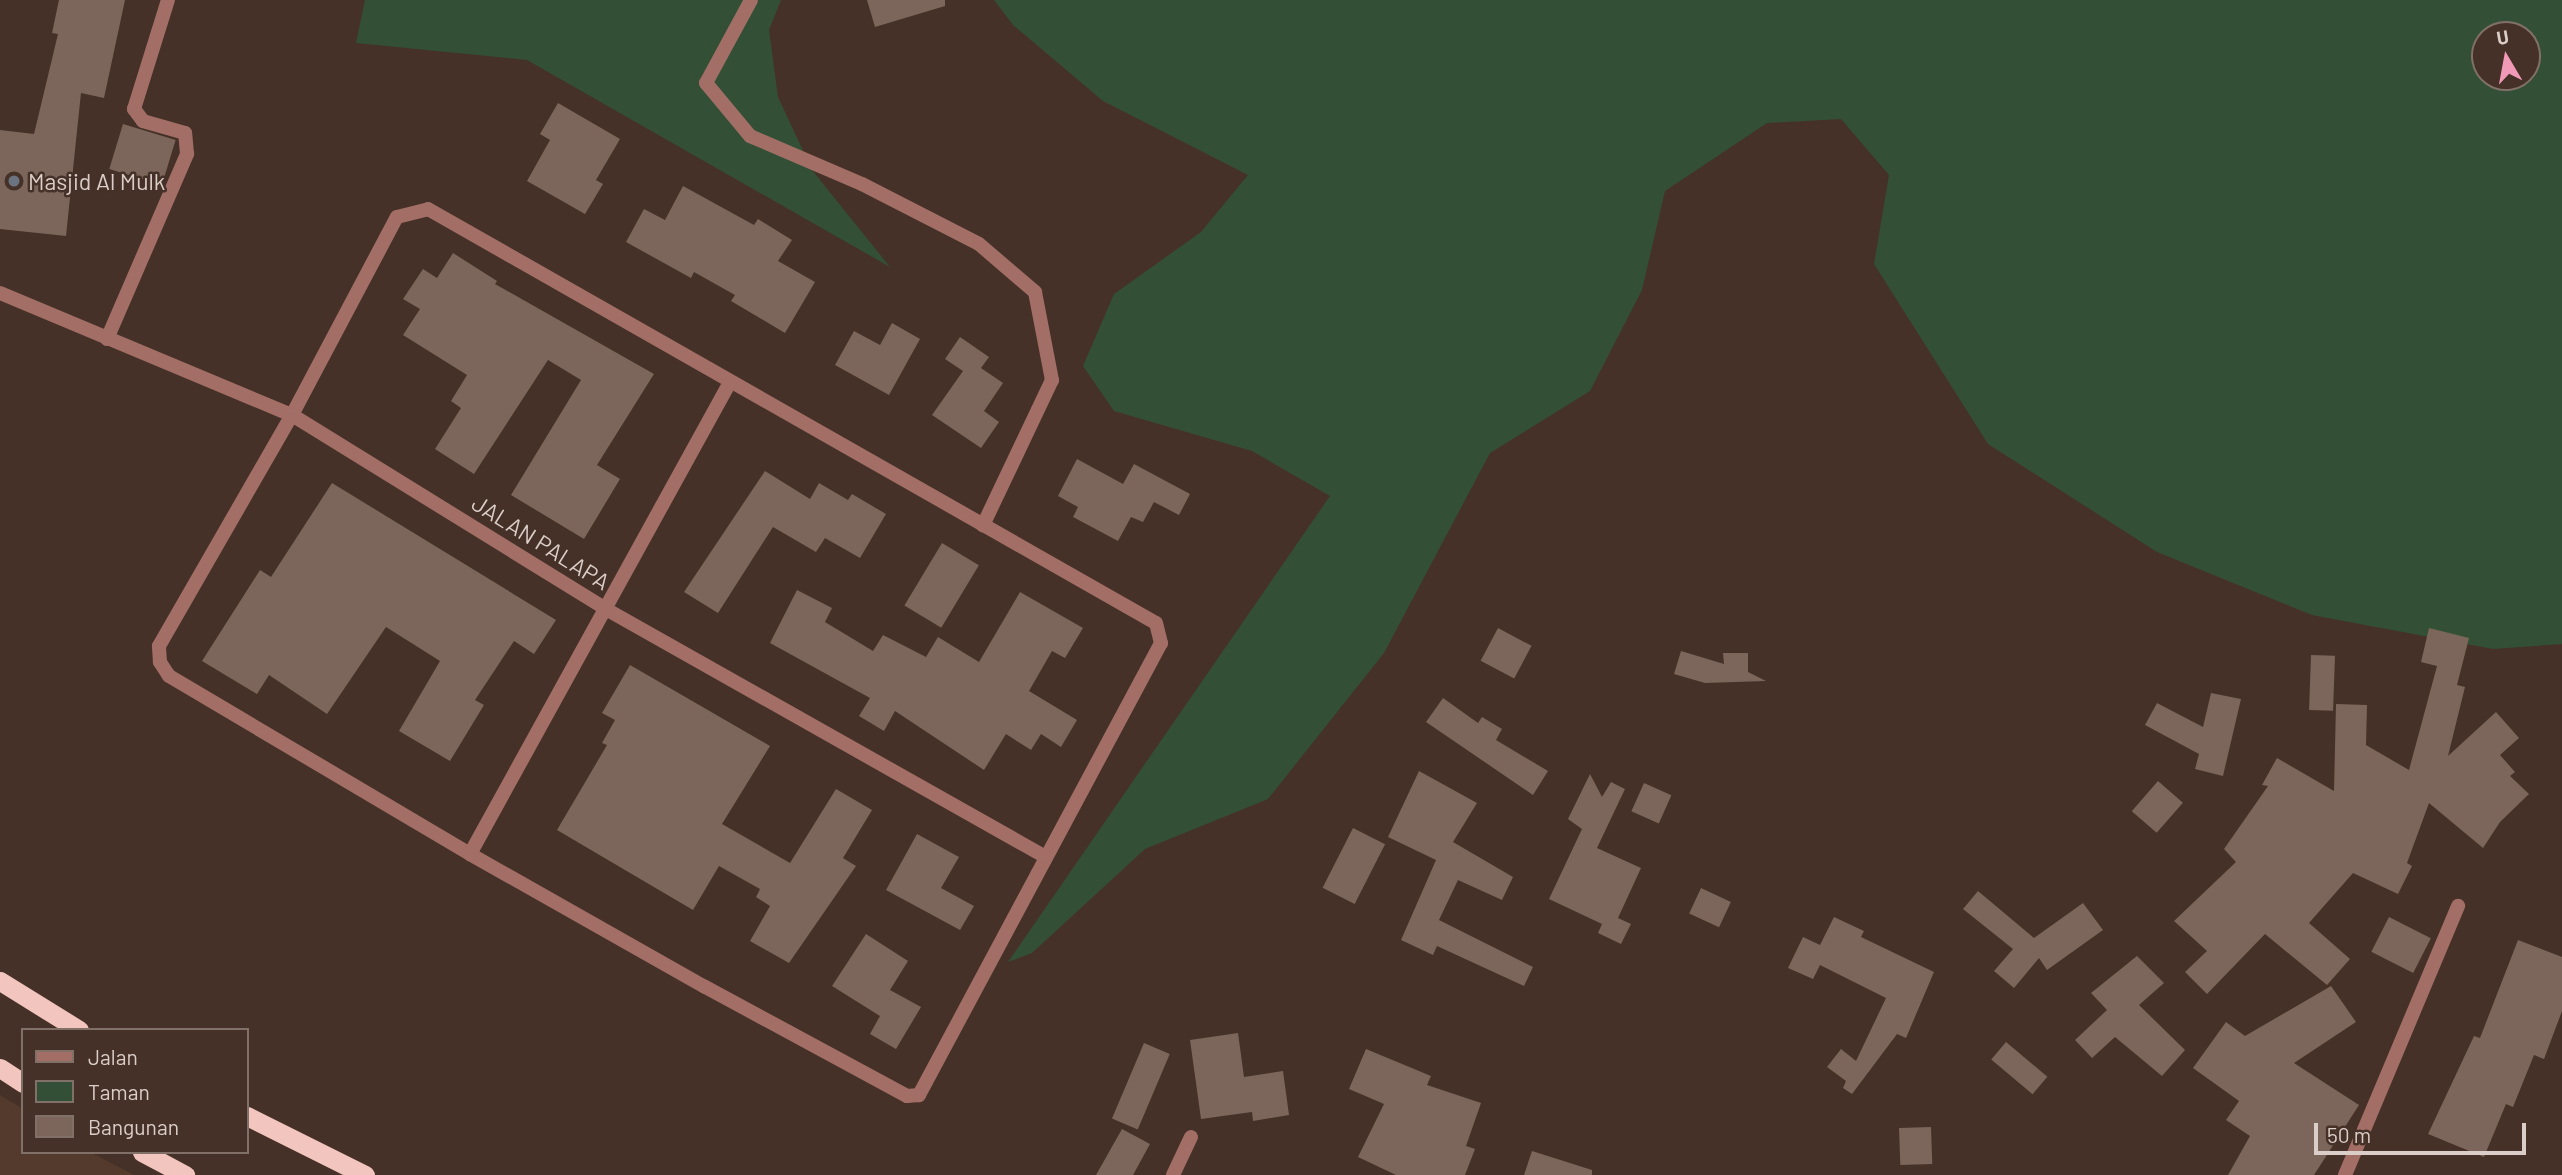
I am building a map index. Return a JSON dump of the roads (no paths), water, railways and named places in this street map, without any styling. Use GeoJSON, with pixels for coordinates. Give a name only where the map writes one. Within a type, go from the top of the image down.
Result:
{"type":"FeatureCollection","features":[{"type":"Feature","properties":{"kind":"highway"},"geometry":{"type":"LineString","coordinates":[[0,981],[76,1028]]}},
{"type":"Feature","properties":{"kind":"highway"},"geometry":{"type":"LineString","coordinates":[[0,1068],[21,1082]]}},
{"type":"Feature","properties":{"kind":"highway"},"geometry":{"type":"LineString","coordinates":[[248,1116],[365,1175]]}},
{"type":"Feature","properties":{"kind":"highway"},"geometry":{"type":"LineString","coordinates":[[146,1154],[185,1175]]}},
{"type":"Feature","properties":{"kind":"street"},"geometry":{"type":"LineString","coordinates":[[107,339],[187,154],[185,133],[143,121],[134,109],[168,0]]}},
{"type":"Feature","properties":{"kind":"street"},"geometry":{"type":"LineString","coordinates":[[751,0],[706,83],[750,136],[862,184],[979,244],[1035,292],[1052,380],[983,524]]}},
{"type":"Feature","properties":{"kind":"street"},"geometry":{"type":"LineString","coordinates":[[428,209],[729,384],[983,524],[1142,612],[1156,623],[1161,643],[1044,856],[928,1085],[919,1096],[907,1096],[470,853],[169,676],[160,662],[159,646],[292,415],[397,217],[428,209]]}},
{"type":"Feature","properties":{"kind":"street","name":"JALAN PALAPA"},"geometry":{"type":"LineString","coordinates":[[0,293],[292,415],[604,608],[1044,856]]}},
{"type":"Feature","properties":{"kind":"street"},"geometry":{"type":"LineString","coordinates":[[470,853],[729,384]]}},
{"type":"Feature","properties":{"kind":"street"},"geometry":{"type":"LineString","coordinates":[[2345,1175],[2458,906]]}},
{"type":"Feature","properties":{"kind":"street"},"geometry":{"type":"LineString","coordinates":[[1172,1175],[1191,1137]]}},
{"type":"Feature","properties":{"kind":"place","name":"Masjid Al Mulk"},"geometry":{"type":"Point","coordinates":[14,181]}}]}
